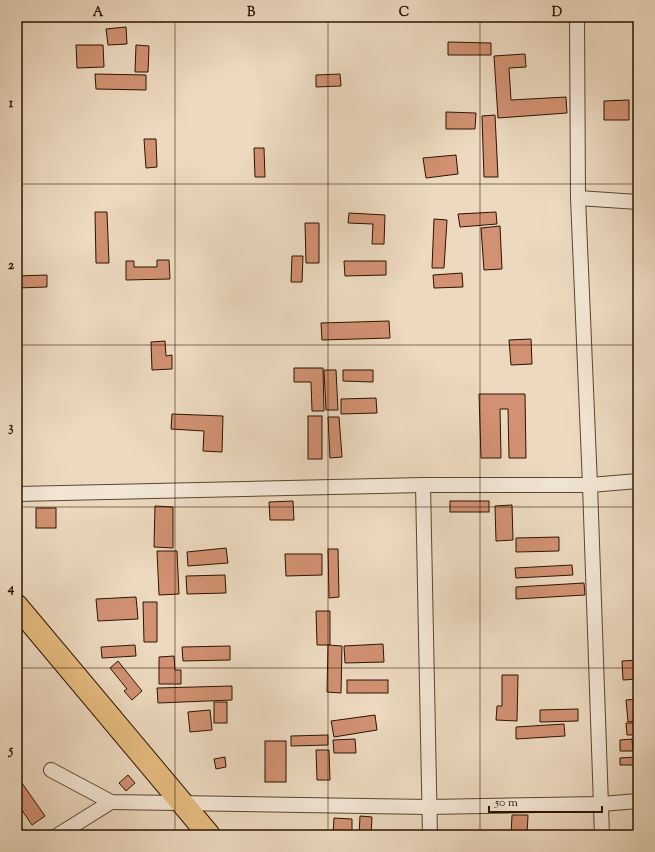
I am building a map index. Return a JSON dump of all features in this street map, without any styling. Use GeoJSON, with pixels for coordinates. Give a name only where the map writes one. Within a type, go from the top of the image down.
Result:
{"type":"FeatureCollection","features":[{"type":"Feature","properties":{"kind":"main road"},"geometry":{"type":"LineString","coordinates":[[17,606],[209,835]]}},
{"type":"Feature","properties":{"kind":"street"},"geometry":{"type":"LineString","coordinates":[[577,17],[578,198],[602,835]]}},
{"type":"Feature","properties":{"kind":"street"},"geometry":{"type":"LineString","coordinates":[[578,198],[638,202]]}},
{"type":"Feature","properties":{"kind":"street"},"geometry":{"type":"LineString","coordinates":[[17,494],[423,485],[590,485],[638,482]]}},
{"type":"Feature","properties":{"kind":"street"},"geometry":{"type":"LineString","coordinates":[[423,485],[430,835]]}},
{"type":"Feature","properties":{"kind":"street"},"geometry":{"type":"LineString","coordinates":[[51,770],[111,802],[429,807],[601,804],[638,801]]}},
{"type":"Feature","properties":{"kind":"street"},"geometry":{"type":"LineString","coordinates":[[58,835],[111,802]]}},
{"type":"Feature","properties":{"kind":"building"},"geometry":{"type":"Polygon","coordinates":[[[126,27],[127,44],[108,45],[106,29],[126,27]]]}},
{"type":"Feature","properties":{"kind":"building"},"geometry":{"type":"Polygon","coordinates":[[[448,42],[491,43],[491,55],[448,55],[448,42]]]}},
{"type":"Feature","properties":{"kind":"building"},"geometry":{"type":"Polygon","coordinates":[[[76,45],[103,45],[104,67],[77,68],[76,45]]]}},
{"type":"Feature","properties":{"kind":"building"},"geometry":{"type":"Polygon","coordinates":[[[136,45],[149,46],[148,72],[135,72],[136,45]]]}},
{"type":"Feature","properties":{"kind":"building"},"geometry":{"type":"Polygon","coordinates":[[[525,54],[526,67],[509,68],[511,100],[566,97],[567,113],[498,118],[494,56],[525,54]]]}},
{"type":"Feature","properties":{"kind":"building"},"geometry":{"type":"Polygon","coordinates":[[[95,74],[146,75],[146,90],[96,89],[95,74]]]}},
{"type":"Feature","properties":{"kind":"building"},"geometry":{"type":"Polygon","coordinates":[[[340,74],[341,86],[316,87],[316,75],[340,74]]]}},
{"type":"Feature","properties":{"kind":"building"},"geometry":{"type":"Polygon","coordinates":[[[629,100],[629,120],[604,120],[604,101],[629,100]]]}},
{"type":"Feature","properties":{"kind":"building"},"geometry":{"type":"Polygon","coordinates":[[[446,112],[476,113],[475,129],[446,129],[446,112]]]}},
{"type":"Feature","properties":{"kind":"building"},"geometry":{"type":"Polygon","coordinates":[[[495,115],[498,177],[484,177],[482,116],[495,115]]]}},
{"type":"Feature","properties":{"kind":"building"},"geometry":{"type":"Polygon","coordinates":[[[144,139],[156,139],[157,167],[146,168],[144,139]]]}},
{"type":"Feature","properties":{"kind":"building"},"geometry":{"type":"Polygon","coordinates":[[[254,148],[264,148],[265,177],[255,177],[254,148]]]}},
{"type":"Feature","properties":{"kind":"building"},"geometry":{"type":"Polygon","coordinates":[[[456,155],[458,174],[426,178],[423,158],[456,155]]]}},
{"type":"Feature","properties":{"kind":"building"},"geometry":{"type":"Polygon","coordinates":[[[95,212],[107,212],[109,263],[96,263],[95,212]]]}},
{"type":"Feature","properties":{"kind":"building"},"geometry":{"type":"Polygon","coordinates":[[[496,212],[497,224],[460,227],[458,214],[496,212]]]}},
{"type":"Feature","properties":{"kind":"building"},"geometry":{"type":"Polygon","coordinates":[[[349,213],[385,215],[384,244],[372,244],[373,224],[348,223],[349,213]]]}},
{"type":"Feature","properties":{"kind":"building"},"geometry":{"type":"Polygon","coordinates":[[[434,219],[447,220],[444,268],[432,268],[434,219]]]}},
{"type":"Feature","properties":{"kind":"building"},"geometry":{"type":"Polygon","coordinates":[[[305,223],[319,223],[319,263],[306,263],[305,223]]]}},
{"type":"Feature","properties":{"kind":"building"},"geometry":{"type":"Polygon","coordinates":[[[500,226],[502,269],[484,270],[481,228],[500,226]]]}},
{"type":"Feature","properties":{"kind":"building"},"geometry":{"type":"Polygon","coordinates":[[[292,256],[303,256],[302,282],[291,282],[292,256]]]}},
{"type":"Feature","properties":{"kind":"building"},"geometry":{"type":"Polygon","coordinates":[[[157,260],[169,260],[170,279],[126,280],[126,261],[134,261],[134,267],[157,267],[157,260]]]}},
{"type":"Feature","properties":{"kind":"building"},"geometry":{"type":"Polygon","coordinates":[[[344,261],[386,261],[386,275],[345,276],[344,261]]]}},
{"type":"Feature","properties":{"kind":"building"},"geometry":{"type":"Polygon","coordinates":[[[462,273],[463,287],[434,288],[433,275],[462,273]]]}},
{"type":"Feature","properties":{"kind":"building"},"geometry":{"type":"Polygon","coordinates":[[[47,275],[47,287],[17,288],[17,276],[47,275]]]}},
{"type":"Feature","properties":{"kind":"building"},"geometry":{"type":"Polygon","coordinates":[[[389,321],[390,338],[322,340],[321,323],[389,321]]]}},
{"type":"Feature","properties":{"kind":"building"},"geometry":{"type":"Polygon","coordinates":[[[531,339],[532,364],[511,365],[509,340],[531,339]]]}},
{"type":"Feature","properties":{"kind":"building"},"geometry":{"type":"Polygon","coordinates":[[[165,341],[166,356],[172,355],[172,369],[152,370],[151,342],[165,341]]]}},
{"type":"Feature","properties":{"kind":"building"},"geometry":{"type":"Polygon","coordinates":[[[294,368],[323,368],[324,411],[312,411],[311,382],[294,382],[294,368]]]}},
{"type":"Feature","properties":{"kind":"building"},"geometry":{"type":"Polygon","coordinates":[[[324,370],[336,370],[338,410],[326,410],[324,370]]]}},
{"type":"Feature","properties":{"kind":"building"},"geometry":{"type":"Polygon","coordinates":[[[343,370],[373,370],[373,382],[343,381],[343,370]]]}},
{"type":"Feature","properties":{"kind":"building"},"geometry":{"type":"Polygon","coordinates":[[[479,394],[525,394],[526,458],[509,458],[508,409],[500,409],[501,458],[481,458],[479,394]]]}},
{"type":"Feature","properties":{"kind":"building"},"geometry":{"type":"Polygon","coordinates":[[[376,398],[377,413],[341,414],[341,399],[376,398]]]}},
{"type":"Feature","properties":{"kind":"building"},"geometry":{"type":"Polygon","coordinates":[[[172,414],[223,416],[222,452],[203,451],[204,431],[171,429],[172,414]]]}},
{"type":"Feature","properties":{"kind":"building"},"geometry":{"type":"Polygon","coordinates":[[[308,416],[322,416],[322,459],[308,459],[308,416]]]}},
{"type":"Feature","properties":{"kind":"building"},"geometry":{"type":"Polygon","coordinates":[[[328,417],[339,417],[342,457],[330,458],[328,417]]]}},
{"type":"Feature","properties":{"kind":"building"},"geometry":{"type":"Polygon","coordinates":[[[293,501],[294,520],[270,520],[269,502],[293,501]]]}},
{"type":"Feature","properties":{"kind":"building"},"geometry":{"type":"Polygon","coordinates":[[[450,501],[489,501],[489,512],[450,512],[450,501]]]}},
{"type":"Feature","properties":{"kind":"building"},"geometry":{"type":"Polygon","coordinates":[[[512,505],[513,540],[496,541],[495,506],[512,505]]]}},
{"type":"Feature","properties":{"kind":"building"},"geometry":{"type":"Polygon","coordinates":[[[155,506],[173,507],[173,548],[154,547],[155,506]]]}},
{"type":"Feature","properties":{"kind":"building"},"geometry":{"type":"Polygon","coordinates":[[[36,508],[56,508],[56,528],[36,528],[36,508]]]}},
{"type":"Feature","properties":{"kind":"building"},"geometry":{"type":"Polygon","coordinates":[[[559,537],[559,551],[516,552],[516,538],[559,537]]]}},
{"type":"Feature","properties":{"kind":"building"},"geometry":{"type":"Polygon","coordinates":[[[226,548],[228,563],[188,566],[187,552],[226,548]]]}},
{"type":"Feature","properties":{"kind":"building"},"geometry":{"type":"Polygon","coordinates":[[[328,549],[338,549],[339,597],[329,598],[328,549]]]}},
{"type":"Feature","properties":{"kind":"building"},"geometry":{"type":"Polygon","coordinates":[[[157,551],[177,551],[179,594],[159,595],[157,551]]]}},
{"type":"Feature","properties":{"kind":"building"},"geometry":{"type":"Polygon","coordinates":[[[285,554],[322,554],[322,575],[286,576],[285,554]]]}},
{"type":"Feature","properties":{"kind":"building"},"geometry":{"type":"Polygon","coordinates":[[[572,565],[573,575],[516,578],[515,568],[572,565]]]}},
{"type":"Feature","properties":{"kind":"building"},"geometry":{"type":"Polygon","coordinates":[[[225,575],[226,593],[187,594],[186,576],[225,575]]]}},
{"type":"Feature","properties":{"kind":"building"},"geometry":{"type":"Polygon","coordinates":[[[584,583],[585,595],[516,599],[516,587],[584,583]]]}},
{"type":"Feature","properties":{"kind":"building"},"geometry":{"type":"Polygon","coordinates":[[[136,597],[138,619],[98,621],[96,599],[136,597]]]}},
{"type":"Feature","properties":{"kind":"building"},"geometry":{"type":"Polygon","coordinates":[[[143,602],[157,602],[157,642],[144,642],[143,602]]]}},
{"type":"Feature","properties":{"kind":"building"},"geometry":{"type":"Polygon","coordinates":[[[316,611],[330,611],[330,645],[317,645],[316,611]]]}},
{"type":"Feature","properties":{"kind":"building"},"geometry":{"type":"Polygon","coordinates":[[[383,644],[384,662],[345,663],[344,646],[383,644]]]}},
{"type":"Feature","properties":{"kind":"building"},"geometry":{"type":"Polygon","coordinates":[[[135,645],[136,656],[102,658],[101,647],[135,645]]]}},
{"type":"Feature","properties":{"kind":"building"},"geometry":{"type":"Polygon","coordinates":[[[328,645],[342,646],[341,693],[327,692],[328,645]]]}},
{"type":"Feature","properties":{"kind":"building"},"geometry":{"type":"Polygon","coordinates":[[[230,646],[230,660],[183,661],[182,647],[230,646]]]}},
{"type":"Feature","properties":{"kind":"building"},"geometry":{"type":"Polygon","coordinates":[[[174,656],[175,670],[181,670],[181,684],[159,684],[159,657],[174,656]]]}},
{"type":"Feature","properties":{"kind":"building"},"geometry":{"type":"Polygon","coordinates":[[[638,660],[638,679],[623,680],[622,661],[638,660]]]}},
{"type":"Feature","properties":{"kind":"building"},"geometry":{"type":"Polygon","coordinates":[[[118,661],[142,691],[132,700],[124,691],[127,689],[110,668],[118,661]]]}},
{"type":"Feature","properties":{"kind":"building"},"geometry":{"type":"Polygon","coordinates":[[[502,675],[518,675],[517,721],[496,720],[497,706],[502,706],[502,675]]]}},
{"type":"Feature","properties":{"kind":"building"},"geometry":{"type":"Polygon","coordinates":[[[347,680],[388,680],[388,693],[347,693],[347,680]]]}},
{"type":"Feature","properties":{"kind":"building"},"geometry":{"type":"Polygon","coordinates":[[[232,686],[232,700],[158,703],[157,688],[232,686]]]}},
{"type":"Feature","properties":{"kind":"building"},"geometry":{"type":"Polygon","coordinates":[[[638,699],[638,721],[628,722],[626,700],[638,699]]]}},
{"type":"Feature","properties":{"kind":"building"},"geometry":{"type":"Polygon","coordinates":[[[214,702],[227,702],[227,723],[214,723],[214,702]]]}},
{"type":"Feature","properties":{"kind":"building"},"geometry":{"type":"Polygon","coordinates":[[[578,709],[578,721],[540,722],[540,710],[578,709]]]}},
{"type":"Feature","properties":{"kind":"building"},"geometry":{"type":"Polygon","coordinates":[[[210,710],[212,730],[190,732],[188,712],[210,710]]]}},
{"type":"Feature","properties":{"kind":"building"},"geometry":{"type":"Polygon","coordinates":[[[375,715],[377,730],[334,737],[331,721],[375,715]]]}},
{"type":"Feature","properties":{"kind":"building"},"geometry":{"type":"Polygon","coordinates":[[[626,723],[638,723],[638,735],[627,735],[626,723]]]}},
{"type":"Feature","properties":{"kind":"building"},"geometry":{"type":"Polygon","coordinates":[[[564,724],[565,736],[516,739],[516,727],[564,724]]]}},
{"type":"Feature","properties":{"kind":"building"},"geometry":{"type":"Polygon","coordinates":[[[328,735],[328,745],[291,746],[291,736],[328,735]]]}},
{"type":"Feature","properties":{"kind":"building"},"geometry":{"type":"Polygon","coordinates":[[[635,738],[638,738],[638,755],[635,755],[635,738]]]}},
{"type":"Feature","properties":{"kind":"building"},"geometry":{"type":"Polygon","coordinates":[[[355,739],[356,753],[334,753],[333,740],[355,739]]]}},
{"type":"Feature","properties":{"kind":"building"},"geometry":{"type":"Polygon","coordinates":[[[632,739],[633,751],[620,751],[620,740],[632,739]]]}},
{"type":"Feature","properties":{"kind":"building"},"geometry":{"type":"Polygon","coordinates":[[[265,741],[286,741],[286,782],[265,782],[265,741]]]}},
{"type":"Feature","properties":{"kind":"building"},"geometry":{"type":"Polygon","coordinates":[[[316,750],[329,750],[330,780],[317,780],[316,750]]]}},
{"type":"Feature","properties":{"kind":"building"},"geometry":{"type":"Polygon","coordinates":[[[225,757],[226,767],[216,769],[214,759],[225,757]]]}},
{"type":"Feature","properties":{"kind":"building"},"geometry":{"type":"Polygon","coordinates":[[[636,757],[636,765],[620,765],[620,758],[636,757]]]}},
{"type":"Feature","properties":{"kind":"building"},"geometry":{"type":"Polygon","coordinates":[[[128,775],[135,783],[126,791],[119,783],[128,775]]]}},
{"type":"Feature","properties":{"kind":"building"},"geometry":{"type":"Polygon","coordinates":[[[17,776],[45,816],[32,825],[17,803],[17,776]]]}},
{"type":"Feature","properties":{"kind":"building"},"geometry":{"type":"Polygon","coordinates":[[[512,815],[528,815],[527,835],[511,835],[512,815]]]}},
{"type":"Feature","properties":{"kind":"building"},"geometry":{"type":"Polygon","coordinates":[[[360,816],[372,817],[371,835],[359,835],[360,816]]]}},
{"type":"Feature","properties":{"kind":"building"},"geometry":{"type":"Polygon","coordinates":[[[334,818],[352,819],[352,835],[333,835],[334,818]]]}},
{"type":"Feature","properties":{"kind":"building"},"geometry":{"type":"Polygon","coordinates":[[[330,832],[330,835],[317,835],[317,833],[330,832]]]}}]}
